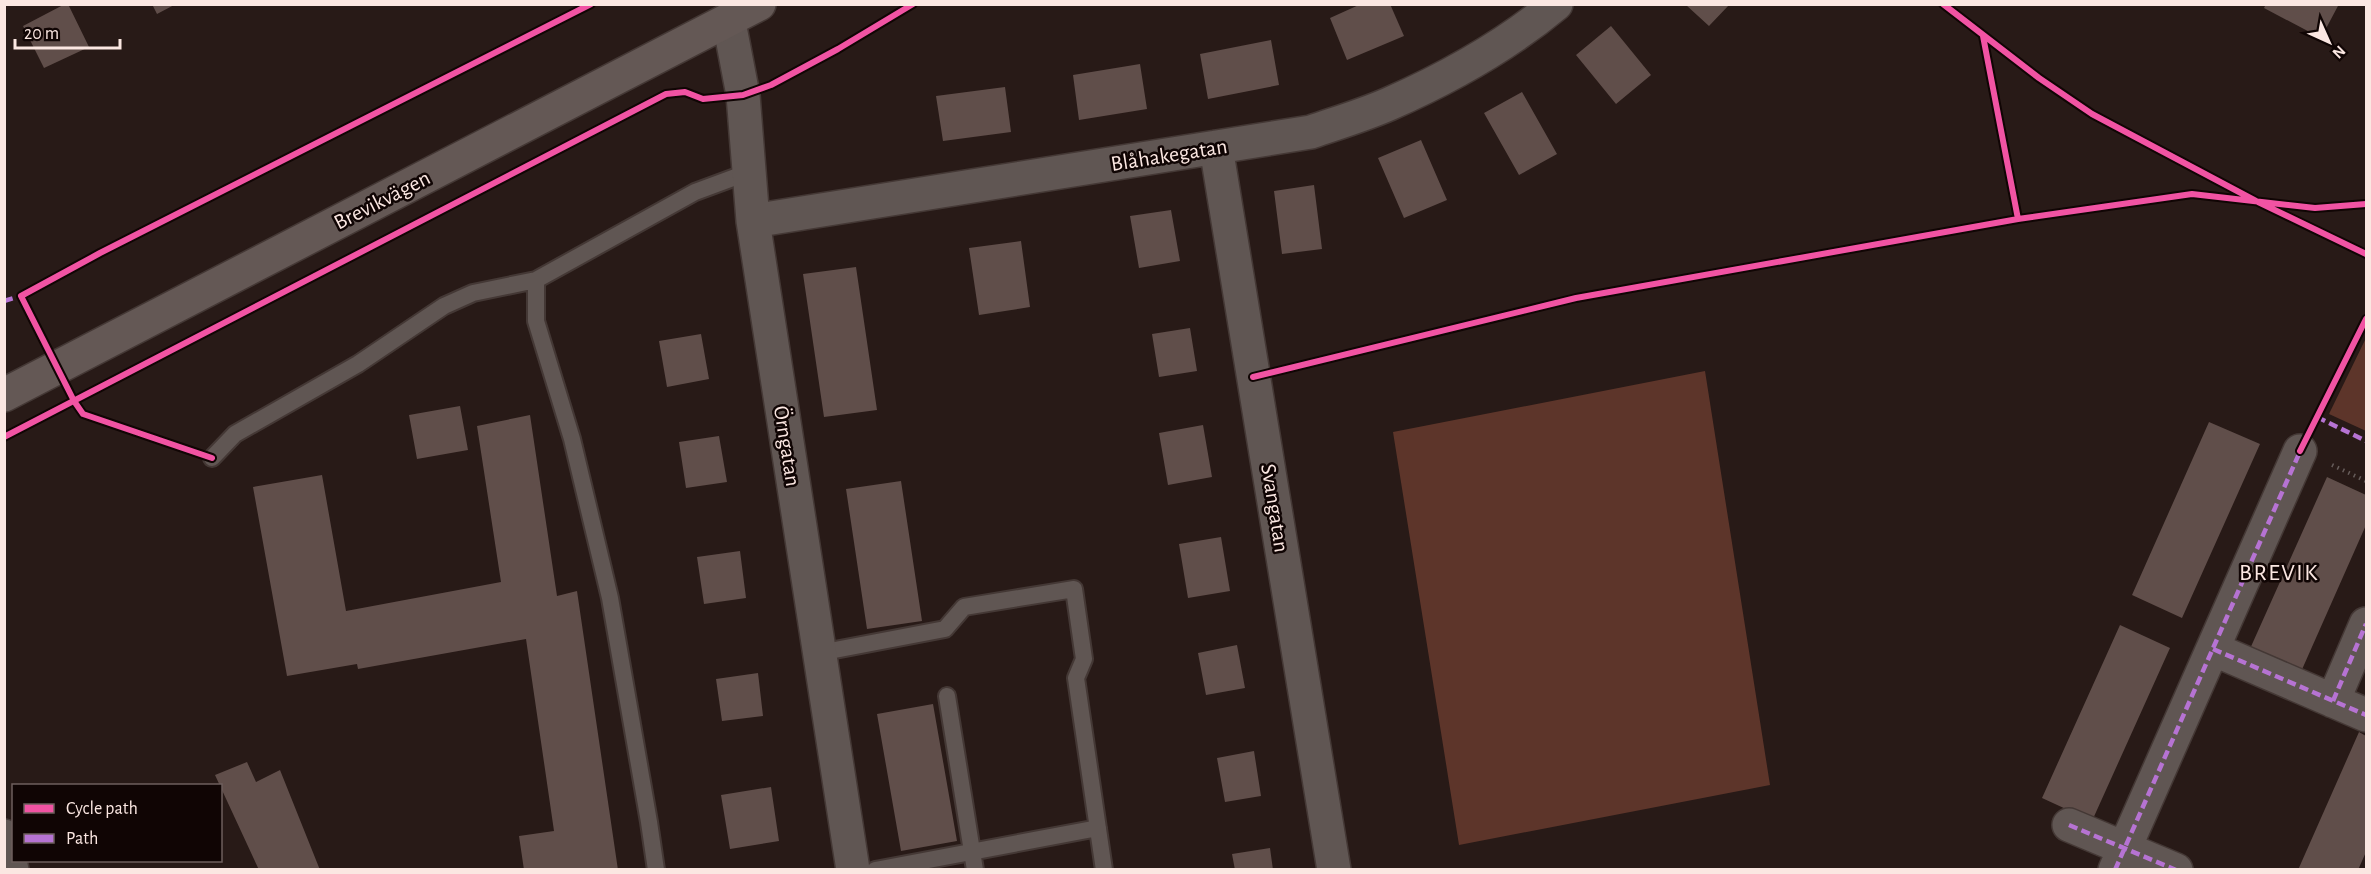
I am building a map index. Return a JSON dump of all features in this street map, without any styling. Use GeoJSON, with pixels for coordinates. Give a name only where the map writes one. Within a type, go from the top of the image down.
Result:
{"type":"FeatureCollection","features":[{"type":"Feature","properties":{"kind":"street","name":"Brevikvägen"},"geometry":{"type":"LineString","coordinates":[[4,395],[729,22],[759,4]]}},
{"type":"Feature","properties":{"kind":"street","name":"Blåhakegatan"},"geometry":{"type":"LineString","coordinates":[[753,221],[1311,132],[1388,104],[1470,63],[1537,20],[1556,4]]}},
{"type":"Feature","properties":{"kind":"street","name":"Örngatan"},"geometry":{"type":"LineString","coordinates":[[729,22],[743,95],[753,221],[853,870]]}},
{"type":"Feature","properties":{"kind":"street","name":"Svangatan"},"geometry":{"type":"LineString","coordinates":[[1216,147],[1334,870]]}},
{"type":"Feature","properties":{"kind":"street"},"geometry":{"type":"LineString","coordinates":[[2120,859],[2300,451]]}},
{"type":"Feature","properties":{"kind":"street"},"geometry":{"type":"LineString","coordinates":[[2332,701],[2367,624]]}},
{"type":"Feature","properties":{"kind":"street"},"geometry":{"type":"LineString","coordinates":[[2214,649],[2367,715]]}},
{"type":"Feature","properties":{"kind":"street"},"geometry":{"type":"LineString","coordinates":[[2069,825],[2120,859],[2176,870]]}},
{"type":"Feature","properties":{"kind":"street"},"geometry":{"type":"LineString","coordinates":[[4,836],[12,870]]}},
{"type":"Feature","properties":{"kind":"lane"},"geometry":{"type":"LineString","coordinates":[[212,458],[235,435],[358,364],[444,306],[473,292],[536,280],[695,192],[749,172]]}},
{"type":"Feature","properties":{"kind":"lane"},"geometry":{"type":"LineString","coordinates":[[536,280],[536,321],[572,439],[610,598],[650,822],[656,870]]}},
{"type":"Feature","properties":{"kind":"lane"},"geometry":{"type":"LineString","coordinates":[[819,653],[945,628],[964,607],[1074,589],[1084,659],[1076,678],[1104,870]]}},
{"type":"Feature","properties":{"kind":"lane"},"geometry":{"type":"LineString","coordinates":[[948,696],[975,870]]}},
{"type":"Feature","properties":{"kind":"lane"},"geometry":{"type":"LineString","coordinates":[[875,870],[1098,828]]}},
{"type":"Feature","properties":{"kind":"shaded area"},"geometry":{"type":"Polygon","coordinates":[[[2366,338],[2366,431],[2329,414],[2366,338]]]}},
{"type":"Feature","properties":{"kind":"shaded area"},"geometry":{"type":"Polygon","coordinates":[[[1705,371],[1770,785],[1459,845],[1393,432],[1705,371]]]}},
{"type":"Feature","properties":{"kind":"building"},"geometry":{"type":"Polygon","coordinates":[[[68,4],[89,47],[44,68],[23,26],[68,4]]]}},
{"type":"Feature","properties":{"kind":"building"},"geometry":{"type":"Polygon","coordinates":[[[152,4],[176,4],[157,14],[152,4]]]}},
{"type":"Feature","properties":{"kind":"building"},"geometry":{"type":"Polygon","coordinates":[[[1361,4],[1390,4],[1404,36],[1347,60],[1330,18],[1361,4]]]}},
{"type":"Feature","properties":{"kind":"building"},"geometry":{"type":"Polygon","coordinates":[[[2266,4],[2339,4],[2321,38],[2264,8],[2266,4]]]}},
{"type":"Feature","properties":{"kind":"building"},"geometry":{"type":"Polygon","coordinates":[[[1686,5],[1729,5],[1709,26],[1686,5]]]}},
{"type":"Feature","properties":{"kind":"building"},"geometry":{"type":"Polygon","coordinates":[[[1611,26],[1651,75],[1616,104],[1576,55],[1611,26]]]}},
{"type":"Feature","properties":{"kind":"building"},"geometry":{"type":"Polygon","coordinates":[[[1271,40],[1279,85],[1208,99],[1200,54],[1271,40]]]}},
{"type":"Feature","properties":{"kind":"building"},"geometry":{"type":"Polygon","coordinates":[[[1140,64],[1147,109],[1079,120],[1073,75],[1140,64]]]}},
{"type":"Feature","properties":{"kind":"building"},"geometry":{"type":"Polygon","coordinates":[[[1005,87],[1011,132],[943,141],[936,96],[1005,87]]]}},
{"type":"Feature","properties":{"kind":"building"},"geometry":{"type":"Polygon","coordinates":[[[1522,92],[1557,154],[1519,175],[1484,113],[1522,92]]]}},
{"type":"Feature","properties":{"kind":"building"},"geometry":{"type":"Polygon","coordinates":[[[1421,140],[1447,200],[1404,218],[1378,158],[1421,140]]]}},
{"type":"Feature","properties":{"kind":"building"},"geometry":{"type":"Polygon","coordinates":[[[1314,185],[1322,249],[1282,254],[1274,191],[1314,185]]]}},
{"type":"Feature","properties":{"kind":"building"},"geometry":{"type":"Polygon","coordinates":[[[1171,210],[1180,261],[1139,268],[1130,216],[1171,210]]]}},
{"type":"Feature","properties":{"kind":"building"},"geometry":{"type":"Polygon","coordinates":[[[1021,241],[1030,307],[979,315],[969,248],[1021,241]]]}},
{"type":"Feature","properties":{"kind":"building"},"geometry":{"type":"Polygon","coordinates":[[[856,267],[877,410],[824,417],[803,274],[856,267]]]}},
{"type":"Feature","properties":{"kind":"building"},"geometry":{"type":"Polygon","coordinates":[[[1190,328],[1197,371],[1159,377],[1152,334],[1190,328]]]}},
{"type":"Feature","properties":{"kind":"building"},"geometry":{"type":"Polygon","coordinates":[[[701,334],[709,379],[667,387],[659,341],[701,334]]]}},
{"type":"Feature","properties":{"kind":"building"},"geometry":{"type":"Polygon","coordinates":[[[460,406],[468,450],[417,459],[409,415],[460,406]]]}},
{"type":"Feature","properties":{"kind":"building"},"geometry":{"type":"Polygon","coordinates":[[[530,415],[557,596],[577,591],[618,870],[524,870],[519,836],[554,831],[526,639],[358,669],[357,664],[287,676],[253,487],[322,475],[346,611],[501,582],[477,426],[530,415]]]}},
{"type":"Feature","properties":{"kind":"building"},"geometry":{"type":"Polygon","coordinates":[[[2209,422],[2260,444],[2182,618],[2132,595],[2209,422]]]}},
{"type":"Feature","properties":{"kind":"building"},"geometry":{"type":"Polygon","coordinates":[[[1203,425],[1212,477],[1168,485],[1159,433],[1203,425]]]}},
{"type":"Feature","properties":{"kind":"building"},"geometry":{"type":"Polygon","coordinates":[[[719,436],[727,482],[686,488],[679,442],[719,436]]]}},
{"type":"Feature","properties":{"kind":"building"},"geometry":{"type":"Polygon","coordinates":[[[2327,477],[2366,495],[2366,525],[2300,674],[2249,651],[2327,477]]]}},
{"type":"Feature","properties":{"kind":"building"},"geometry":{"type":"Polygon","coordinates":[[[901,481],[922,621],[867,629],[846,489],[901,481]]]}},
{"type":"Feature","properties":{"kind":"building"},"geometry":{"type":"Polygon","coordinates":[[[1221,537],[1230,591],[1188,598],[1179,544],[1221,537]]]}},
{"type":"Feature","properties":{"kind":"building"},"geometry":{"type":"Polygon","coordinates":[[[740,551],[746,598],[704,604],[697,557],[740,551]]]}},
{"type":"Feature","properties":{"kind":"building"},"geometry":{"type":"Polygon","coordinates":[[[2120,625],[2170,648],[2092,821],[2042,798],[2120,625]]]}},
{"type":"Feature","properties":{"kind":"building"},"geometry":{"type":"Polygon","coordinates":[[[1237,645],[1245,688],[1206,695],[1198,653],[1237,645]]]}},
{"type":"Feature","properties":{"kind":"building"},"geometry":{"type":"Polygon","coordinates":[[[758,673],[763,716],[722,721],[716,679],[758,673]]]}},
{"type":"Feature","properties":{"kind":"building"},"geometry":{"type":"Polygon","coordinates":[[[933,704],[957,841],[901,851],[877,714],[933,704]]]}},
{"type":"Feature","properties":{"kind":"building"},"geometry":{"type":"Polygon","coordinates":[[[2359,732],[2366,736],[2366,852],[2358,870],[2298,870],[2359,732]]]}},
{"type":"Feature","properties":{"kind":"building"},"geometry":{"type":"Polygon","coordinates":[[[1254,751],[1261,796],[1225,802],[1217,758],[1254,751]]]}},
{"type":"Feature","properties":{"kind":"building"},"geometry":{"type":"Polygon","coordinates":[[[247,762],[256,782],[280,770],[320,870],[259,870],[222,790],[222,784],[219,784],[215,775],[247,762]]]}},
{"type":"Feature","properties":{"kind":"building"},"geometry":{"type":"Polygon","coordinates":[[[771,787],[779,841],[730,849],[721,795],[771,787]]]}},
{"type":"Feature","properties":{"kind":"building"},"geometry":{"type":"Polygon","coordinates":[[[1270,848],[1273,870],[1235,870],[1232,854],[1270,848]]]}},
{"type":"Feature","properties":{"kind":"marked path"},"geometry":{"type":"LineString","coordinates":[[4,301],[21,296]]}},
{"type":"Feature","properties":{"kind":"marked path"},"geometry":{"type":"LineString","coordinates":[[2317,417],[2366,441]]}},
{"type":"Feature","properties":{"kind":"marked path"},"geometry":{"type":"LineString","coordinates":[[2115,870],[2302,447]]}},
{"type":"Feature","properties":{"kind":"marked path"},"geometry":{"type":"LineString","coordinates":[[2333,701],[2366,624]]}},
{"type":"Feature","properties":{"kind":"marked path"},"geometry":{"type":"LineString","coordinates":[[2213,649],[2366,715]]}},
{"type":"Feature","properties":{"kind":"marked path"},"geometry":{"type":"LineString","coordinates":[[2069,825],[2176,870]]}},
{"type":"Feature","properties":{"kind":"cycle path"},"geometry":{"type":"LineString","coordinates":[[212,458],[83,414],[74,401],[21,296],[100,253],[591,4]]}},
{"type":"Feature","properties":{"kind":"cycle path"},"geometry":{"type":"LineString","coordinates":[[4,437],[666,94],[685,92],[703,99],[743,95],[771,85],[838,49],[913,4]]}},
{"type":"Feature","properties":{"kind":"cycle path"},"geometry":{"type":"LineString","coordinates":[[1943,4],[2039,78],[2092,114],[2256,201],[2366,254]]}},
{"type":"Feature","properties":{"kind":"cycle path"},"geometry":{"type":"LineString","coordinates":[[1983,36],[2018,219]]}},
{"type":"Feature","properties":{"kind":"cycle path"},"geometry":{"type":"LineString","coordinates":[[1253,377],[1576,298],[2018,219],[2192,194],[2315,208],[2366,204]]}},
{"type":"Feature","properties":{"kind":"cycle path"},"geometry":{"type":"LineString","coordinates":[[2300,451],[2366,319]]}},
{"type":"Feature","properties":{"kind":"district","name":"BREVIK"},"geometry":{"type":"Point","coordinates":[2279,573]}}]}
